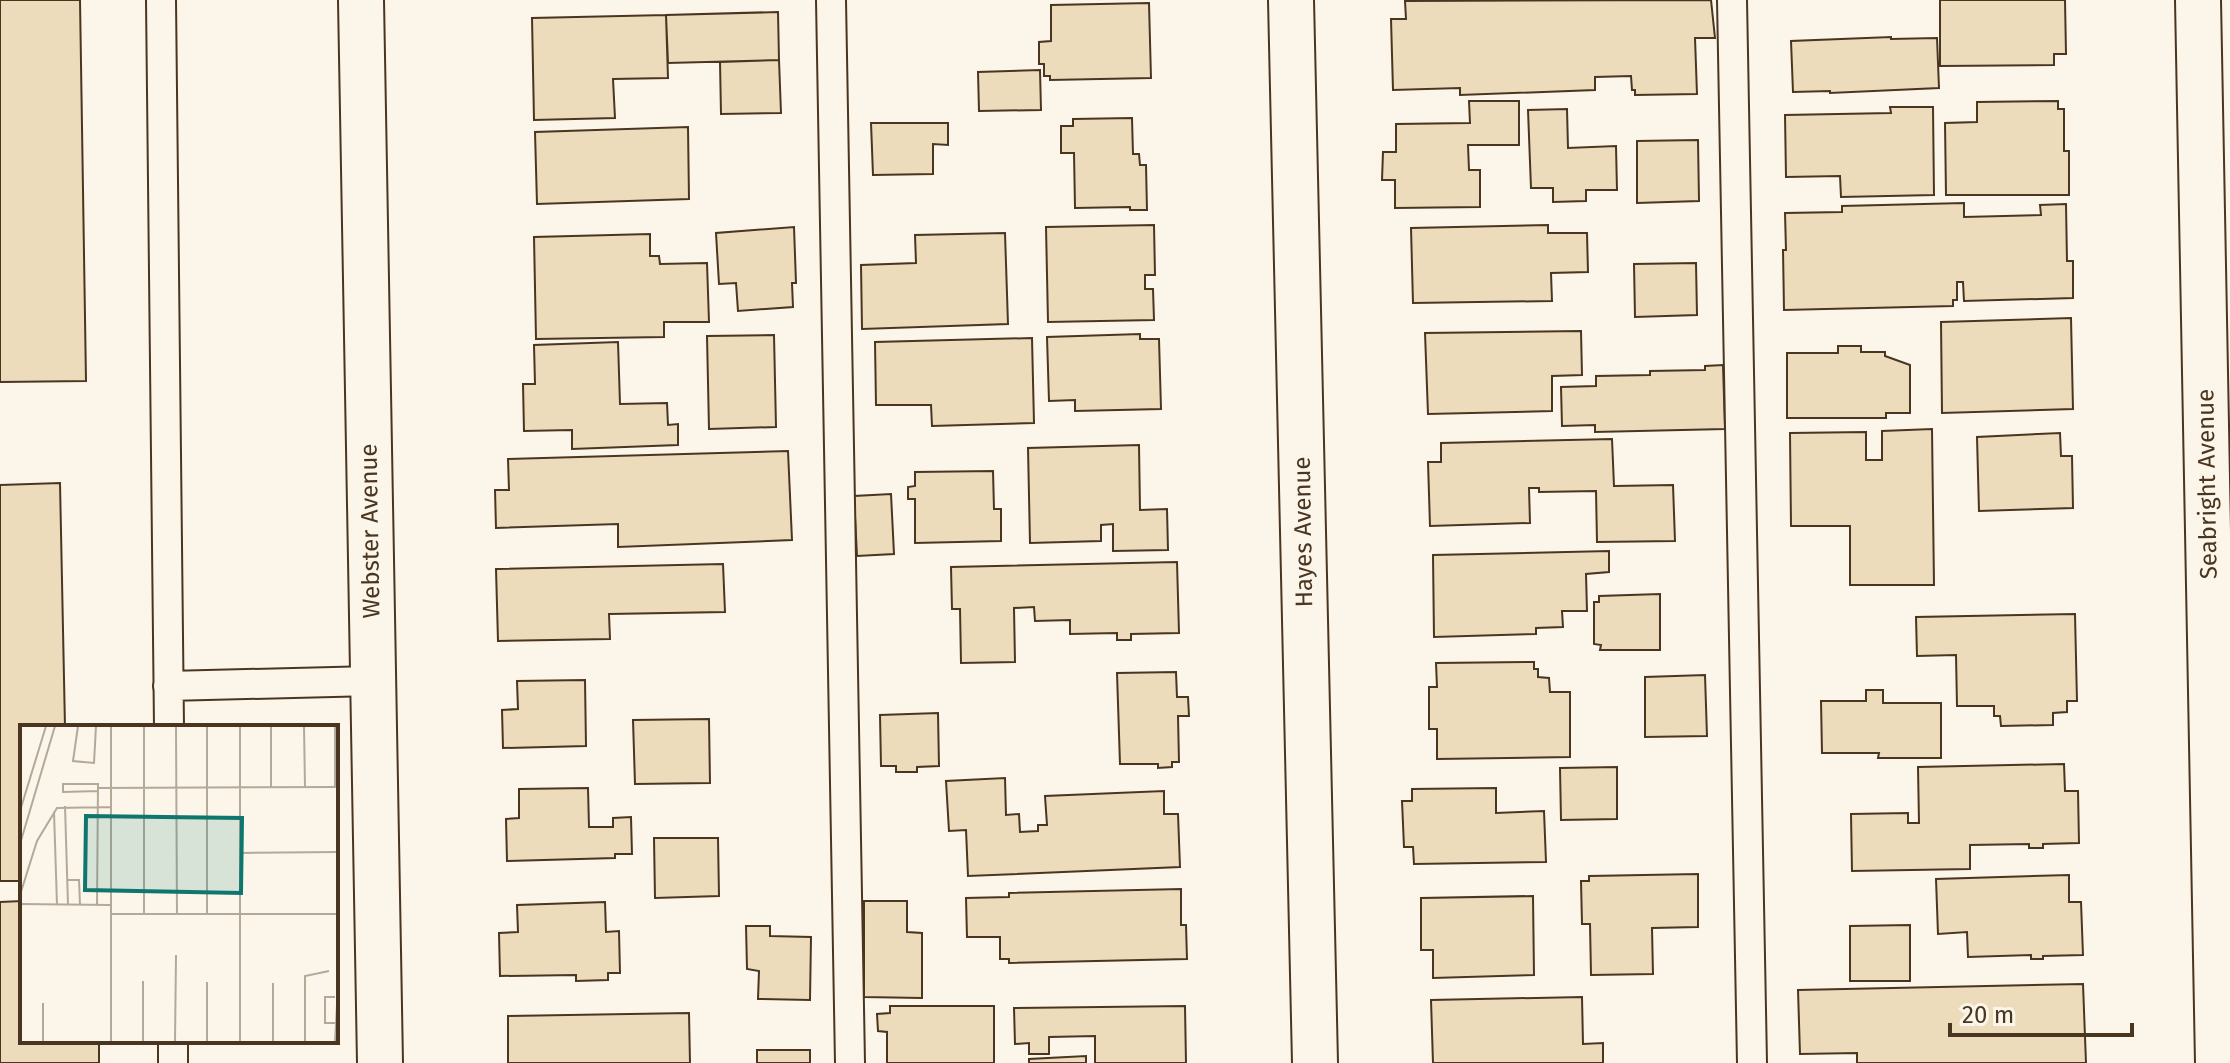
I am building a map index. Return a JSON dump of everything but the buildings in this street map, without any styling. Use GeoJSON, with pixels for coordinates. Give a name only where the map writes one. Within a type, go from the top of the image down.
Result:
{"type":"FeatureCollection","features":[{"type":"Feature","properties":{"kind":"street","name":"Webster Avenue"},"geometry":{"type":"LineString","coordinates":[[361,0],[380,1063]]}},
{"type":"Feature","properties":{"kind":"street","name":"Hayes Avenue"},"geometry":{"type":"LineString","coordinates":[[1291,0],[1315,1063]]}},
{"type":"Feature","properties":{"kind":"street","name":"Seabright Avenue"},"geometry":{"type":"LineString","coordinates":[[2198,0],[2218,490],[2218,1063]]}},
{"type":"Feature","properties":{"kind":"lane"},"geometry":{"type":"LineString","coordinates":[[161,0],[169,725]]}},
{"type":"Feature","properties":{"kind":"lane"},"geometry":{"type":"LineString","coordinates":[[831,0],[850,1063]]}},
{"type":"Feature","properties":{"kind":"lane"},"geometry":{"type":"LineString","coordinates":[[1732,0],[1752,1063]]}},
{"type":"Feature","properties":{"kind":"lane"},"geometry":{"type":"LineString","coordinates":[[168,686],[373,681]]}}]}
